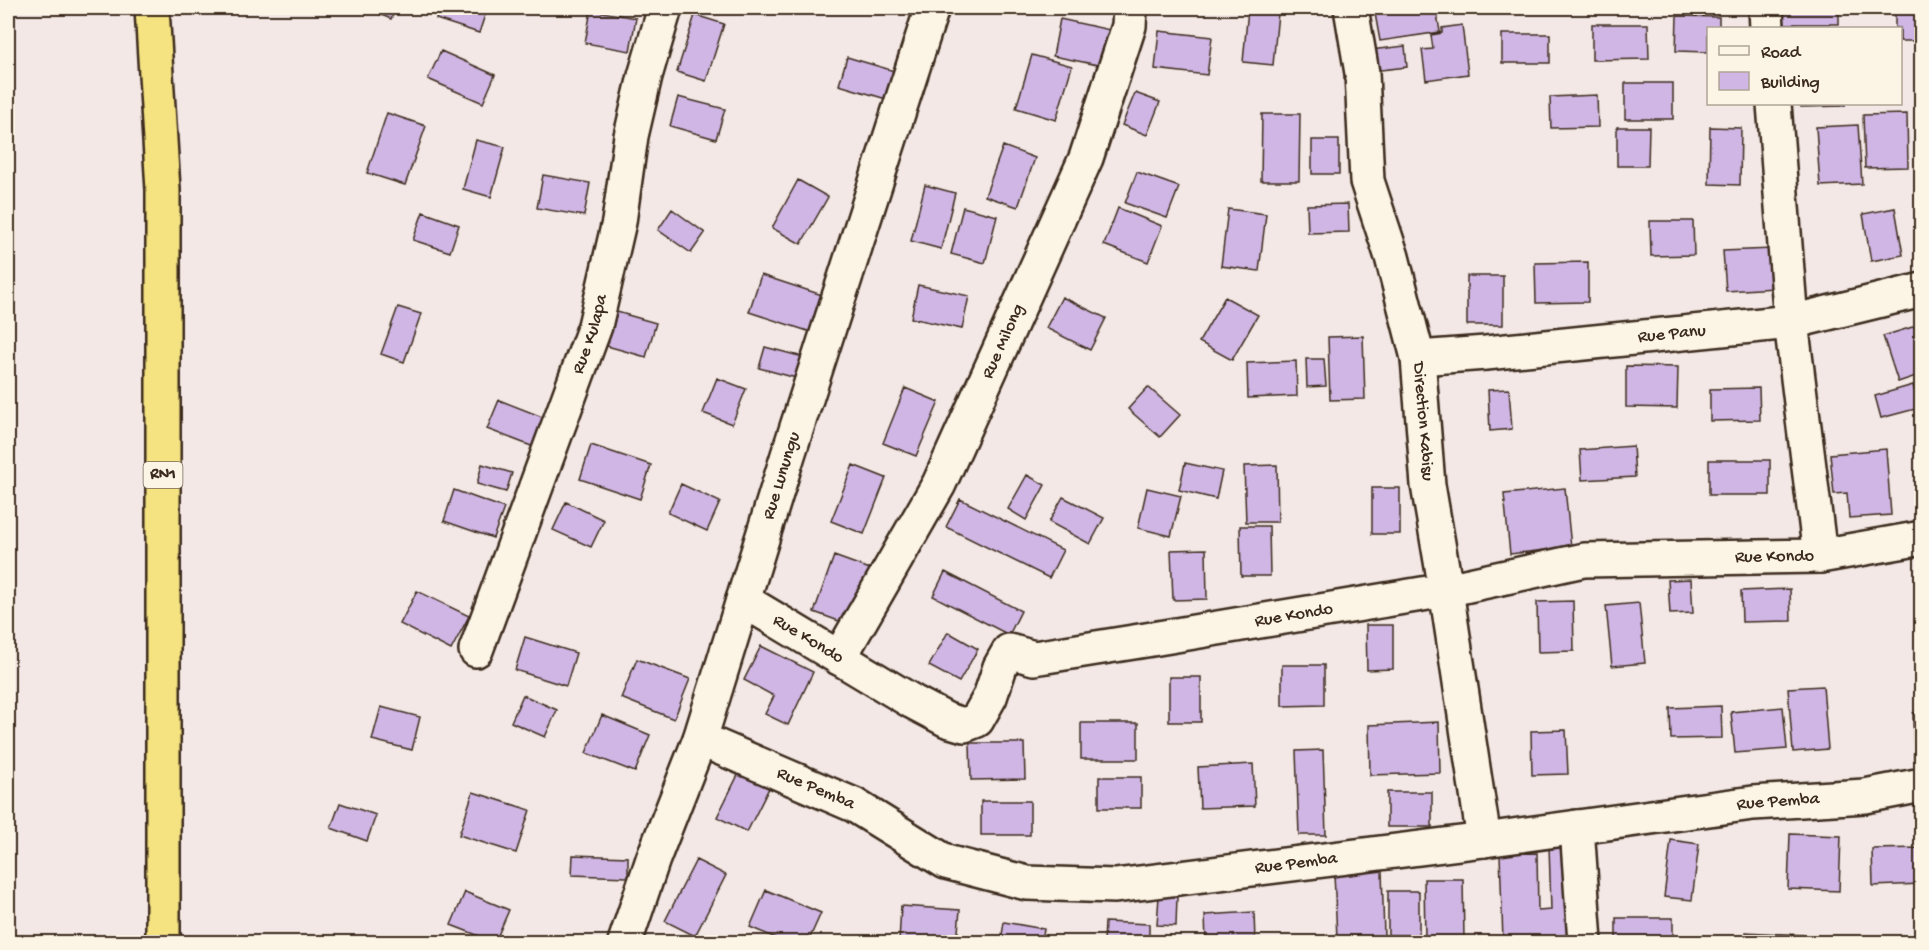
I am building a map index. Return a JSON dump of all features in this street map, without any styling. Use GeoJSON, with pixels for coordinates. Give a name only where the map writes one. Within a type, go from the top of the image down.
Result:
{"type":"FeatureCollection","features":[{"type":"Feature","properties":{"kind":"highway","name":"RN1"},"geometry":{"type":"LineString","coordinates":[[152,8],[163,190],[163,942]]}},
{"type":"Feature","properties":{"kind":"street","name":"Rue Kulapa"},"geometry":{"type":"LineString","coordinates":[[476,650],[595,326],[619,222],[631,136],[645,76],[665,8]]}},
{"type":"Feature","properties":{"kind":"street","name":"Rue Lunungu"},"geometry":{"type":"LineString","coordinates":[[625,942],[652,859],[700,739],[932,8]]}},
{"type":"Feature","properties":{"kind":"street","name":"Rue Milong"},"geometry":{"type":"LineString","coordinates":[[839,658],[939,484],[1028,290],[1086,158],[1129,26],[1130,8]]}},
{"type":"Feature","properties":{"kind":"street","name":"Direction Kabisu"},"geometry":{"type":"LineString","coordinates":[[1351,8],[1362,73],[1367,182],[1392,257],[1418,358],[1428,485],[1484,840]]}},
{"type":"Feature","properties":{"kind":"street"},"geometry":{"type":"LineString","coordinates":[[1766,8],[1767,27]]}},
{"type":"Feature","properties":{"kind":"street"},"geometry":{"type":"LineString","coordinates":[[1773,105],[1791,322],[1820,556]]}},
{"type":"Feature","properties":{"kind":"street","name":"Rue Panu"},"geometry":{"type":"LineString","coordinates":[[1418,358],[1791,322],[1922,290]]}},
{"type":"Feature","properties":{"kind":"street","name":"Rue Kondo"},"geometry":{"type":"LineString","coordinates":[[743,600],[913,702],[947,720],[964,725],[977,720],[990,697],[1000,667],[1009,651],[1034,658],[1446,590],[1584,560],[1820,556],[1922,538]]}},
{"type":"Feature","properties":{"kind":"street","name":"Rue Pemba"},"geometry":{"type":"LineString","coordinates":[[700,739],[854,805],[946,861],[1027,883],[1115,886],[1484,840],[1753,803],[1865,796],[1922,785]]}},
{"type":"Feature","properties":{"kind":"street"},"geometry":{"type":"LineString","coordinates":[[1577,827],[1585,942]]}},
{"type":"Feature","properties":{"kind":"building"},"geometry":{"type":"Polygon","coordinates":[[[365,8],[396,8],[391,19],[365,8]]]}},
{"type":"Feature","properties":{"kind":"building"},"geometry":{"type":"Polygon","coordinates":[[[440,8],[487,9],[479,33],[436,19],[440,8]]]}},
{"type":"Feature","properties":{"kind":"building"},"geometry":{"type":"Polygon","coordinates":[[[1374,8],[1436,8],[1440,32],[1380,41],[1374,8]]]}},
{"type":"Feature","properties":{"kind":"building"},"geometry":{"type":"Polygon","coordinates":[[[1781,8],[1839,8],[1839,24],[1781,24],[1781,8]]]}},
{"type":"Feature","properties":{"kind":"building"},"geometry":{"type":"Polygon","coordinates":[[[1895,8],[1922,8],[1922,41],[1902,41],[1902,27],[1895,27],[1895,8]]]}},
{"type":"Feature","properties":{"kind":"building"},"geometry":{"type":"Polygon","coordinates":[[[1248,9],[1278,13],[1273,65],[1243,62],[1248,9]]]}},
{"type":"Feature","properties":{"kind":"building"},"geometry":{"type":"Polygon","coordinates":[[[591,10],[636,18],[630,51],[585,43],[591,10]]]}},
{"type":"Feature","properties":{"kind":"building"},"geometry":{"type":"Polygon","coordinates":[[[695,15],[724,24],[706,81],[677,72],[695,15]]]}},
{"type":"Feature","properties":{"kind":"building"},"geometry":{"type":"Polygon","coordinates":[[[1677,16],[1719,17],[1719,27],[1707,27],[1707,52],[1676,51],[1677,16]]]}},
{"type":"Feature","properties":{"kind":"building"},"geometry":{"type":"Polygon","coordinates":[[[1060,19],[1110,30],[1103,66],[1053,56],[1060,19]]]}},
{"type":"Feature","properties":{"kind":"building"},"geometry":{"type":"Polygon","coordinates":[[[1592,24],[1648,24],[1649,59],[1592,60],[1592,24]]]}},
{"type":"Feature","properties":{"kind":"building"},"geometry":{"type":"Polygon","coordinates":[[[1462,25],[1468,74],[1426,80],[1422,50],[1433,49],[1431,35],[1442,33],[1442,28],[1462,25]]]}},
{"type":"Feature","properties":{"kind":"building"},"geometry":{"type":"Polygon","coordinates":[[[1159,31],[1212,37],[1207,75],[1155,69],[1159,31]]]}},
{"type":"Feature","properties":{"kind":"building"},"geometry":{"type":"Polygon","coordinates":[[[1502,34],[1550,34],[1550,63],[1502,63],[1502,34]]]}},
{"type":"Feature","properties":{"kind":"building"},"geometry":{"type":"Polygon","coordinates":[[[1405,46],[1407,67],[1372,71],[1370,50],[1405,46]]]}},
{"type":"Feature","properties":{"kind":"building"},"geometry":{"type":"Polygon","coordinates":[[[441,51],[495,75],[483,103],[428,79],[441,51]]]}},
{"type":"Feature","properties":{"kind":"building"},"geometry":{"type":"Polygon","coordinates":[[[1032,55],[1072,66],[1056,120],[1016,108],[1032,55]]]}},
{"type":"Feature","properties":{"kind":"building"},"geometry":{"type":"Polygon","coordinates":[[[847,57],[901,73],[893,101],[839,85],[847,57]]]}},
{"type":"Feature","properties":{"kind":"building"},"geometry":{"type":"Polygon","coordinates":[[[1625,83],[1673,83],[1673,119],[1625,119],[1625,83]]]}},
{"type":"Feature","properties":{"kind":"building"},"geometry":{"type":"Polygon","coordinates":[[[1135,93],[1160,102],[1147,135],[1122,125],[1135,93]]]}},
{"type":"Feature","properties":{"kind":"building"},"geometry":{"type":"Polygon","coordinates":[[[1597,95],[1598,127],[1551,128],[1550,97],[1597,95]]]}},
{"type":"Feature","properties":{"kind":"building"},"geometry":{"type":"Polygon","coordinates":[[[678,97],[725,109],[716,139],[670,126],[678,97]]]}},
{"type":"Feature","properties":{"kind":"building"},"geometry":{"type":"Polygon","coordinates":[[[1801,105],[1845,105],[1845,106],[1801,107],[1801,105]]]}},
{"type":"Feature","properties":{"kind":"building"},"geometry":{"type":"Polygon","coordinates":[[[387,113],[426,126],[405,185],[367,173],[387,113]]]}},
{"type":"Feature","properties":{"kind":"building"},"geometry":{"type":"Polygon","coordinates":[[[1262,114],[1300,114],[1299,181],[1261,181],[1262,114]]]}},
{"type":"Feature","properties":{"kind":"building"},"geometry":{"type":"Polygon","coordinates":[[[1907,114],[1908,167],[1865,168],[1863,115],[1907,114]]]}},
{"type":"Feature","properties":{"kind":"building"},"geometry":{"type":"Polygon","coordinates":[[[1858,125],[1862,184],[1820,186],[1816,127],[1858,125]]]}},
{"type":"Feature","properties":{"kind":"building"},"geometry":{"type":"Polygon","coordinates":[[[1617,127],[1649,127],[1648,166],[1617,166],[1617,127]]]}},
{"type":"Feature","properties":{"kind":"building"},"geometry":{"type":"Polygon","coordinates":[[[1710,127],[1741,128],[1740,185],[1709,184],[1710,127]]]}},
{"type":"Feature","properties":{"kind":"building"},"geometry":{"type":"Polygon","coordinates":[[[476,140],[505,147],[491,197],[463,189],[476,140]]]}},
{"type":"Feature","properties":{"kind":"building"},"geometry":{"type":"Polygon","coordinates":[[[1312,140],[1339,140],[1339,174],[1312,174],[1312,140]]]}},
{"type":"Feature","properties":{"kind":"building"},"geometry":{"type":"Polygon","coordinates":[[[1003,146],[1035,158],[1018,207],[985,196],[1003,146]]]}},
{"type":"Feature","properties":{"kind":"building"},"geometry":{"type":"Polygon","coordinates":[[[1137,172],[1179,187],[1167,218],[1125,203],[1137,172]]]}},
{"type":"Feature","properties":{"kind":"building"},"geometry":{"type":"Polygon","coordinates":[[[543,175],[590,183],[584,216],[537,208],[543,175]]]}},
{"type":"Feature","properties":{"kind":"building"},"geometry":{"type":"Polygon","coordinates":[[[798,180],[828,197],[801,244],[772,228],[798,180]]]}},
{"type":"Feature","properties":{"kind":"building"},"geometry":{"type":"Polygon","coordinates":[[[925,185],[955,193],[941,249],[911,241],[925,185]]]}},
{"type":"Feature","properties":{"kind":"building"},"geometry":{"type":"Polygon","coordinates":[[[1348,204],[1349,232],[1308,233],[1307,205],[1348,204]]]}},
{"type":"Feature","properties":{"kind":"building"},"geometry":{"type":"Polygon","coordinates":[[[963,207],[997,216],[985,263],[951,254],[963,207]]]}},
{"type":"Feature","properties":{"kind":"building"},"geometry":{"type":"Polygon","coordinates":[[[1118,208],[1162,226],[1148,262],[1104,245],[1118,208]]]}},
{"type":"Feature","properties":{"kind":"building"},"geometry":{"type":"Polygon","coordinates":[[[1895,208],[1903,255],[1871,261],[1863,214],[1895,208]]]}},
{"type":"Feature","properties":{"kind":"building"},"geometry":{"type":"Polygon","coordinates":[[[672,209],[705,233],[691,253],[658,230],[672,209]]]}},
{"type":"Feature","properties":{"kind":"building"},"geometry":{"type":"Polygon","coordinates":[[[1228,209],[1266,214],[1259,271],[1221,266],[1228,209]]]}},
{"type":"Feature","properties":{"kind":"building"},"geometry":{"type":"Polygon","coordinates":[[[423,212],[459,225],[450,252],[413,240],[423,212]]]}},
{"type":"Feature","properties":{"kind":"building"},"geometry":{"type":"Polygon","coordinates":[[[1650,221],[1693,221],[1694,255],[1651,256],[1650,221]]]}},
{"type":"Feature","properties":{"kind":"building"},"geometry":{"type":"Polygon","coordinates":[[[1773,249],[1775,288],[1726,291],[1723,251],[1773,249]]]}},
{"type":"Feature","properties":{"kind":"building"},"geometry":{"type":"Polygon","coordinates":[[[1588,262],[1588,302],[1536,303],[1535,263],[1588,262]]]}},
{"type":"Feature","properties":{"kind":"building"},"geometry":{"type":"Polygon","coordinates":[[[761,275],[822,295],[811,332],[749,312],[761,275]]]}},
{"type":"Feature","properties":{"kind":"building"},"geometry":{"type":"Polygon","coordinates":[[[1467,276],[1503,276],[1503,325],[1467,325],[1467,276]]]}},
{"type":"Feature","properties":{"kind":"building"},"geometry":{"type":"Polygon","coordinates":[[[918,285],[969,296],[962,329],[911,318],[918,285]]]}},
{"type":"Feature","properties":{"kind":"building"},"geometry":{"type":"Polygon","coordinates":[[[1062,297],[1106,318],[1090,350],[1046,328],[1062,297]]]}},
{"type":"Feature","properties":{"kind":"building"},"geometry":{"type":"Polygon","coordinates":[[[1225,297],[1258,315],[1232,360],[1199,342],[1225,297]]]}},
{"type":"Feature","properties":{"kind":"building"},"geometry":{"type":"Polygon","coordinates":[[[398,307],[421,314],[404,362],[381,354],[398,307]]]}},
{"type":"Feature","properties":{"kind":"building"},"geometry":{"type":"Polygon","coordinates":[[[617,312],[656,323],[646,357],[607,346],[617,312]]]}},
{"type":"Feature","properties":{"kind":"building"},"geometry":{"type":"Polygon","coordinates":[[[1916,326],[1922,344],[1922,374],[1898,382],[1883,336],[1916,326]]]}},
{"type":"Feature","properties":{"kind":"building"},"geometry":{"type":"Polygon","coordinates":[[[1363,336],[1365,399],[1330,400],[1328,337],[1363,336]]]}},
{"type":"Feature","properties":{"kind":"building"},"geometry":{"type":"Polygon","coordinates":[[[765,347],[807,358],[800,379],[759,368],[765,347]]]}},
{"type":"Feature","properties":{"kind":"building"},"geometry":{"type":"Polygon","coordinates":[[[1306,359],[1324,359],[1326,386],[1307,387],[1306,359]]]}},
{"type":"Feature","properties":{"kind":"building"},"geometry":{"type":"Polygon","coordinates":[[[1296,361],[1297,396],[1248,398],[1247,363],[1296,361]]]}},
{"type":"Feature","properties":{"kind":"building"},"geometry":{"type":"Polygon","coordinates":[[[1626,366],[1678,367],[1677,408],[1626,407],[1626,366]]]}},
{"type":"Feature","properties":{"kind":"building"},"geometry":{"type":"Polygon","coordinates":[[[717,378],[746,389],[732,424],[703,413],[717,378]]]}},
{"type":"Feature","properties":{"kind":"building"},"geometry":{"type":"Polygon","coordinates":[[[1913,385],[1919,408],[1881,418],[1875,396],[1913,385]]]}},
{"type":"Feature","properties":{"kind":"building"},"geometry":{"type":"Polygon","coordinates":[[[1148,387],[1180,415],[1160,437],[1128,409],[1148,387]]]}},
{"type":"Feature","properties":{"kind":"building"},"geometry":{"type":"Polygon","coordinates":[[[905,388],[939,402],[916,456],[883,443],[905,388]]]}},
{"type":"Feature","properties":{"kind":"building"},"geometry":{"type":"Polygon","coordinates":[[[1759,388],[1760,420],[1710,421],[1710,389],[1759,388]]]}},
{"type":"Feature","properties":{"kind":"building"},"geometry":{"type":"Polygon","coordinates":[[[1509,389],[1512,429],[1490,431],[1488,390],[1509,389]]]}},
{"type":"Feature","properties":{"kind":"building"},"geometry":{"type":"Polygon","coordinates":[[[499,400],[550,420],[539,449],[487,429],[499,400]]]}},
{"type":"Feature","properties":{"kind":"building"},"geometry":{"type":"Polygon","coordinates":[[[591,445],[651,465],[640,499],[580,479],[591,445]]]}},
{"type":"Feature","properties":{"kind":"building"},"geometry":{"type":"Polygon","coordinates":[[[1633,446],[1635,477],[1582,480],[1580,450],[1633,446]]]}},
{"type":"Feature","properties":{"kind":"building"},"geometry":{"type":"Polygon","coordinates":[[[1886,449],[1891,515],[1849,518],[1847,493],[1834,494],[1830,454],[1886,449]]]}},
{"type":"Feature","properties":{"kind":"building"},"geometry":{"type":"Polygon","coordinates":[[[1709,460],[1770,460],[1770,495],[1709,495],[1709,460]]]}},
{"type":"Feature","properties":{"kind":"building"},"geometry":{"type":"Polygon","coordinates":[[[1185,463],[1222,471],[1216,499],[1179,490],[1185,463]]]}},
{"type":"Feature","properties":{"kind":"building"},"geometry":{"type":"Polygon","coordinates":[[[482,464],[512,473],[506,492],[477,484],[482,464]]]}},
{"type":"Feature","properties":{"kind":"building"},"geometry":{"type":"Polygon","coordinates":[[[853,465],[886,478],[864,534],[831,521],[853,465]]]}},
{"type":"Feature","properties":{"kind":"building"},"geometry":{"type":"Polygon","coordinates":[[[1277,465],[1278,522],[1246,522],[1244,466],[1277,465]]]}},
{"type":"Feature","properties":{"kind":"building"},"geometry":{"type":"Polygon","coordinates":[[[1027,475],[1045,485],[1026,520],[1008,509],[1027,475]]]}},
{"type":"Feature","properties":{"kind":"building"},"geometry":{"type":"Polygon","coordinates":[[[681,484],[720,502],[707,531],[668,513],[681,484]]]}},
{"type":"Feature","properties":{"kind":"building"},"geometry":{"type":"Polygon","coordinates":[[[1147,488],[1181,496],[1171,536],[1138,528],[1147,488]]]}},
{"type":"Feature","properties":{"kind":"building"},"geometry":{"type":"Polygon","coordinates":[[[1372,488],[1400,488],[1400,534],[1372,534],[1372,488]]]}},
{"type":"Feature","properties":{"kind":"building"},"geometry":{"type":"Polygon","coordinates":[[[1565,488],[1571,547],[1510,554],[1504,494],[1565,488]]]}},
{"type":"Feature","properties":{"kind":"building"},"geometry":{"type":"Polygon","coordinates":[[[454,490],[504,508],[493,538],[444,521],[454,490]]]}},
{"type":"Feature","properties":{"kind":"building"},"geometry":{"type":"Polygon","coordinates":[[[1063,497],[1104,518],[1090,544],[1049,522],[1063,497]]]}},
{"type":"Feature","properties":{"kind":"building"},"geometry":{"type":"Polygon","coordinates":[[[960,499],[1063,550],[1049,578],[946,527],[960,499]]]}},
{"type":"Feature","properties":{"kind":"building"},"geometry":{"type":"Polygon","coordinates":[[[566,502],[604,520],[591,547],[553,530],[566,502]]]}},
{"type":"Feature","properties":{"kind":"building"},"geometry":{"type":"Polygon","coordinates":[[[1240,526],[1269,526],[1270,576],[1241,576],[1240,526]]]}},
{"type":"Feature","properties":{"kind":"building"},"geometry":{"type":"Polygon","coordinates":[[[1206,549],[1207,599],[1173,600],[1171,550],[1206,549]]]}},
{"type":"Feature","properties":{"kind":"building"},"geometry":{"type":"Polygon","coordinates":[[[834,556],[870,569],[850,625],[814,612],[834,556]]]}},
{"type":"Feature","properties":{"kind":"building"},"geometry":{"type":"Polygon","coordinates":[[[945,572],[1021,611],[1009,635],[933,596],[945,572]]]}},
{"type":"Feature","properties":{"kind":"building"},"geometry":{"type":"Polygon","coordinates":[[[1691,579],[1693,613],[1670,614],[1668,580],[1691,579]]]}},
{"type":"Feature","properties":{"kind":"building"},"geometry":{"type":"Polygon","coordinates":[[[1790,589],[1791,621],[1742,622],[1741,591],[1790,589]]]}},
{"type":"Feature","properties":{"kind":"building"},"geometry":{"type":"Polygon","coordinates":[[[417,591],[469,616],[451,650],[400,624],[417,591]]]}},
{"type":"Feature","properties":{"kind":"building"},"geometry":{"type":"Polygon","coordinates":[[[1573,601],[1574,651],[1538,652],[1537,602],[1573,601]]]}},
{"type":"Feature","properties":{"kind":"building"},"geometry":{"type":"Polygon","coordinates":[[[1639,603],[1645,663],[1612,666],[1606,606],[1639,603]]]}},
{"type":"Feature","properties":{"kind":"building"},"geometry":{"type":"Polygon","coordinates":[[[1366,625],[1393,625],[1393,669],[1367,670],[1366,625]]]}},
{"type":"Feature","properties":{"kind":"building"},"geometry":{"type":"Polygon","coordinates":[[[948,632],[978,649],[959,682],[929,666],[948,632]]]}},
{"type":"Feature","properties":{"kind":"building"},"geometry":{"type":"Polygon","coordinates":[[[525,637],[576,653],[566,686],[515,670],[525,637]]]}},
{"type":"Feature","properties":{"kind":"building"},"geometry":{"type":"Polygon","coordinates":[[[761,646],[813,672],[788,725],[765,714],[774,696],[744,680],[761,646]]]}},
{"type":"Feature","properties":{"kind":"building"},"geometry":{"type":"Polygon","coordinates":[[[637,659],[690,679],[674,719],[621,698],[637,659]]]}},
{"type":"Feature","properties":{"kind":"building"},"geometry":{"type":"Polygon","coordinates":[[[1282,665],[1324,665],[1324,705],[1282,706],[1282,665]]]}},
{"type":"Feature","properties":{"kind":"building"},"geometry":{"type":"Polygon","coordinates":[[[1169,677],[1201,677],[1201,722],[1169,722],[1169,677]]]}},
{"type":"Feature","properties":{"kind":"building"},"geometry":{"type":"Polygon","coordinates":[[[1823,686],[1828,749],[1793,752],[1788,688],[1823,686]]]}},
{"type":"Feature","properties":{"kind":"building"},"geometry":{"type":"Polygon","coordinates":[[[523,695],[557,710],[545,737],[511,722],[523,695]]]}},
{"type":"Feature","properties":{"kind":"building"},"geometry":{"type":"Polygon","coordinates":[[[1721,706],[1722,738],[1671,739],[1670,708],[1721,706]]]}},
{"type":"Feature","properties":{"kind":"building"},"geometry":{"type":"Polygon","coordinates":[[[381,707],[420,717],[412,750],[372,740],[381,707]]]}},
{"type":"Feature","properties":{"kind":"building"},"geometry":{"type":"Polygon","coordinates":[[[1783,707],[1787,749],[1735,753],[1731,712],[1783,707]]]}},
{"type":"Feature","properties":{"kind":"building"},"geometry":{"type":"Polygon","coordinates":[[[1913,713],[1922,713],[1922,760],[1914,760],[1913,713]]]}},
{"type":"Feature","properties":{"kind":"building"},"geometry":{"type":"Polygon","coordinates":[[[602,715],[650,735],[635,772],[586,753],[602,715]]]}},
{"type":"Feature","properties":{"kind":"building"},"geometry":{"type":"Polygon","coordinates":[[[1439,722],[1440,773],[1370,775],[1369,725],[1439,722]]]}},
{"type":"Feature","properties":{"kind":"building"},"geometry":{"type":"Polygon","coordinates":[[[1081,723],[1138,723],[1138,759],[1081,759],[1081,723]]]}},
{"type":"Feature","properties":{"kind":"building"},"geometry":{"type":"Polygon","coordinates":[[[1566,730],[1568,774],[1532,775],[1531,731],[1566,730]]]}},
{"type":"Feature","properties":{"kind":"building"},"geometry":{"type":"Polygon","coordinates":[[[970,743],[1024,743],[1025,779],[971,780],[970,743]]]}},
{"type":"Feature","properties":{"kind":"building"},"geometry":{"type":"Polygon","coordinates":[[[1323,750],[1326,835],[1299,835],[1296,751],[1323,750]]]}},
{"type":"Feature","properties":{"kind":"building"},"geometry":{"type":"Polygon","coordinates":[[[1253,764],[1255,806],[1200,808],[1198,767],[1253,764]]]}},
{"type":"Feature","properties":{"kind":"building"},"geometry":{"type":"Polygon","coordinates":[[[740,771],[770,786],[747,832],[717,817],[740,771]]]}},
{"type":"Feature","properties":{"kind":"building"},"geometry":{"type":"Polygon","coordinates":[[[1099,777],[1141,777],[1141,808],[1099,808],[1099,777]]]}},
{"type":"Feature","properties":{"kind":"building"},"geometry":{"type":"Polygon","coordinates":[[[473,792],[530,810],[516,853],[459,835],[473,792]]]}},
{"type":"Feature","properties":{"kind":"building"},"geometry":{"type":"Polygon","coordinates":[[[1387,792],[1432,792],[1432,827],[1387,827],[1387,792]]]}},
{"type":"Feature","properties":{"kind":"building"},"geometry":{"type":"Polygon","coordinates":[[[981,801],[1030,801],[1030,835],[981,835],[981,801]]]}},
{"type":"Feature","properties":{"kind":"building"},"geometry":{"type":"Polygon","coordinates":[[[340,803],[376,815],[367,841],[331,828],[340,803]]]}},
{"type":"Feature","properties":{"kind":"building"},"geometry":{"type":"Polygon","coordinates":[[[1790,834],[1841,836],[1839,891],[1788,889],[1790,834]]]}},
{"type":"Feature","properties":{"kind":"building"},"geometry":{"type":"Polygon","coordinates":[[[1671,840],[1699,844],[1692,900],[1664,897],[1671,840]]]}},
{"type":"Feature","properties":{"kind":"building"},"geometry":{"type":"Polygon","coordinates":[[[1572,844],[1574,939],[1503,941],[1500,854],[1537,853],[1538,911],[1551,910],[1549,845],[1572,844]]]}},
{"type":"Feature","properties":{"kind":"building"},"geometry":{"type":"Polygon","coordinates":[[[1922,848],[1922,884],[1873,886],[1872,849],[1922,848]]]}},
{"type":"Feature","properties":{"kind":"building"},"geometry":{"type":"Polygon","coordinates":[[[573,855],[628,857],[628,877],[572,875],[573,855]]]}},
{"type":"Feature","properties":{"kind":"building"},"geometry":{"type":"Polygon","coordinates":[[[696,860],[726,875],[695,936],[665,921],[696,860]]]}},
{"type":"Feature","properties":{"kind":"building"},"geometry":{"type":"Polygon","coordinates":[[[1382,871],[1384,936],[1337,938],[1334,873],[1382,871]]]}},
{"type":"Feature","properties":{"kind":"building"},"geometry":{"type":"Polygon","coordinates":[[[1424,879],[1463,879],[1464,940],[1425,940],[1424,879]]]}},
{"type":"Feature","properties":{"kind":"building"},"geometry":{"type":"Polygon","coordinates":[[[766,890],[821,913],[808,942],[785,942],[750,927],[766,890]]]}},
{"type":"Feature","properties":{"kind":"building"},"geometry":{"type":"Polygon","coordinates":[[[1388,891],[1419,891],[1419,935],[1388,935],[1388,891]]]}},
{"type":"Feature","properties":{"kind":"building"},"geometry":{"type":"Polygon","coordinates":[[[465,892],[509,910],[495,942],[451,925],[465,892]]]}},
{"type":"Feature","properties":{"kind":"building"},"geometry":{"type":"Polygon","coordinates":[[[1159,896],[1177,897],[1176,926],[1157,925],[1159,896]]]}},
{"type":"Feature","properties":{"kind":"building"},"geometry":{"type":"Polygon","coordinates":[[[901,906],[960,910],[957,942],[899,942],[901,906]]]}},
{"type":"Feature","properties":{"kind":"building"},"geometry":{"type":"Polygon","coordinates":[[[1254,912],[1255,942],[1206,942],[1205,915],[1254,912]]]}},
{"type":"Feature","properties":{"kind":"building"},"geometry":{"type":"Polygon","coordinates":[[[1616,918],[1673,918],[1673,942],[1616,942],[1616,918]]]}},
{"type":"Feature","properties":{"kind":"building"},"geometry":{"type":"Polygon","coordinates":[[[1004,922],[1044,929],[1042,942],[1001,942],[1004,922]]]}},
{"type":"Feature","properties":{"kind":"building"},"geometry":{"type":"Polygon","coordinates":[[[1105,922],[1149,924],[1149,942],[1104,942],[1105,922]]]}},
{"type":"Feature","properties":{"kind":"building"},"geometry":{"type":"Polygon","coordinates":[[[1745,932],[1803,935],[1803,942],[1745,942],[1745,932]]]}},
{"type":"Feature","properties":{"kind":"building"},"geometry":{"type":"Polygon","coordinates":[[[1731,939],[1731,942],[1686,942],[1686,940],[1731,939]]]}}]}
